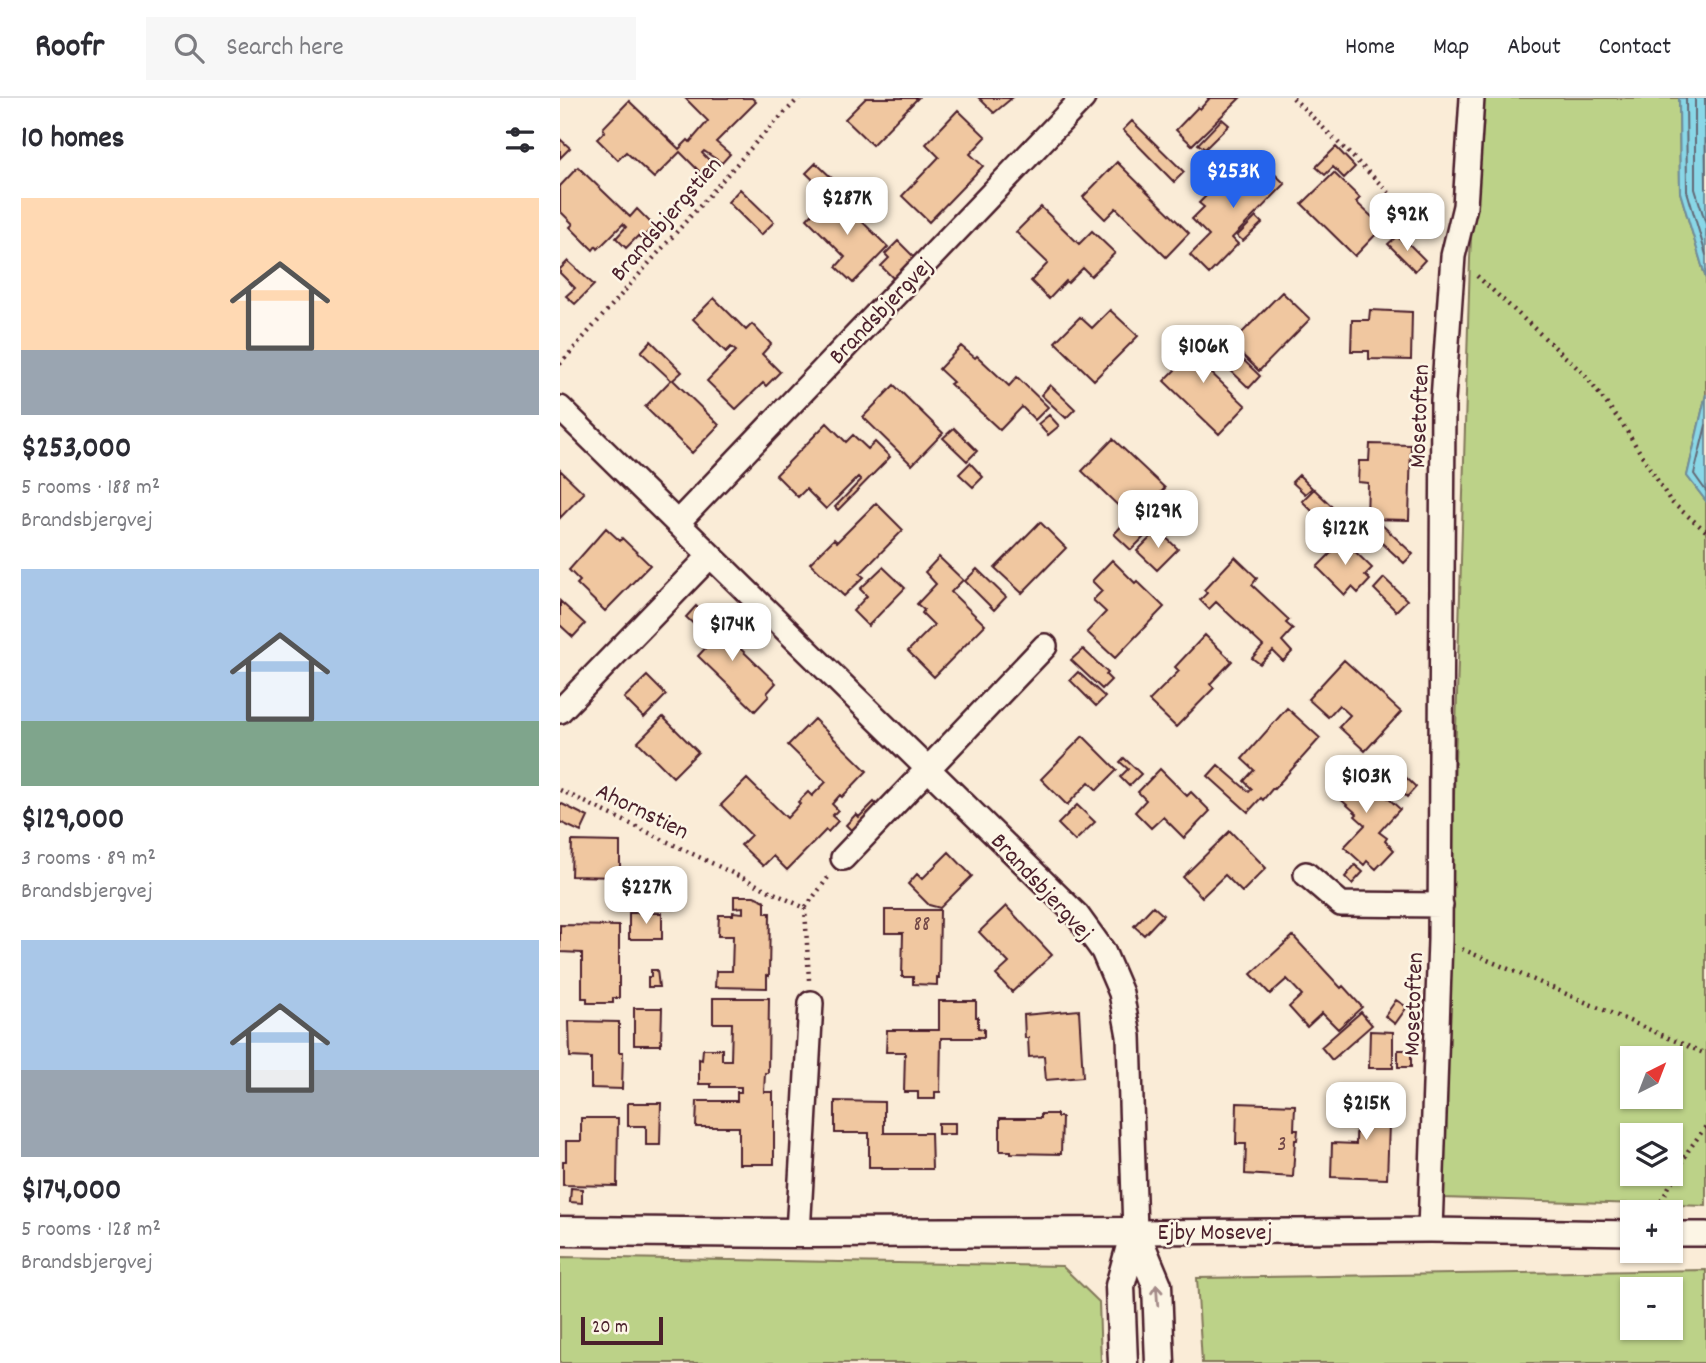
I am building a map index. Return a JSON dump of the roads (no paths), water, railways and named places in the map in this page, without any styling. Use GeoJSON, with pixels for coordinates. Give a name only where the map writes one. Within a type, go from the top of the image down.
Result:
{"type":"FeatureCollection","features":[{"type":"Feature","properties":{"kind":"street","name":"Brandsbjergvej"},"geometry":{"type":"LineString","coordinates":[[677,523],[1083,98]]}},
{"type":"Feature","properties":{"kind":"street","name":"Mosetoften"},"geometry":{"type":"LineString","coordinates":[[1430,1230],[1441,905],[1443,400],[1453,256],[1465,206],[1472,98]]}},
{"type":"Feature","properties":{"kind":"street","name":"Brandsbjergvej"},"geometry":{"type":"LineString","coordinates":[[560,408],[1077,915],[1103,951],[1121,993],[1129,1036],[1135,1232],[1120,1286],[1122,1363]]}},
{"type":"Feature","properties":{"kind":"street"},"geometry":{"type":"LineString","coordinates":[[560,711],[710,556]]}},
{"type":"Feature","properties":{"kind":"street"},"geometry":{"type":"LineString","coordinates":[[843,858],[1045,646]]}},
{"type":"Feature","properties":{"kind":"street"},"geometry":{"type":"LineString","coordinates":[[1306,874],[1341,904],[1441,905]]}},
{"type":"Feature","properties":{"kind":"street"},"geometry":{"type":"LineString","coordinates":[[798,1233],[811,1003]]}},
{"type":"Feature","properties":{"kind":"street","name":"Ejby Mosevej"},"geometry":{"type":"LineString","coordinates":[[560,1231],[798,1233],[1430,1230],[1620,1233]]}},
{"type":"Feature","properties":{"kind":"street","name":"Brandsbjergvej"},"geometry":{"type":"LineString","coordinates":[[1135,1232],[1157,1285],[1160,1363]]}},
{"type":"Feature","properties":{"kind":"street"},"geometry":{"type":"LineString","coordinates":[[1683,1234],[1706,1234]]}},
{"type":"Feature","properties":{"kind":"water"},"geometry":{"type":"Polygon","coordinates":[[[1679,98],[1706,98],[1706,279],[1680,192],[1679,98]]]}},
{"type":"Feature","properties":{"kind":"water"},"geometry":{"type":"Polygon","coordinates":[[[1706,394],[1706,501],[1687,476],[1706,394]]]}}]}
